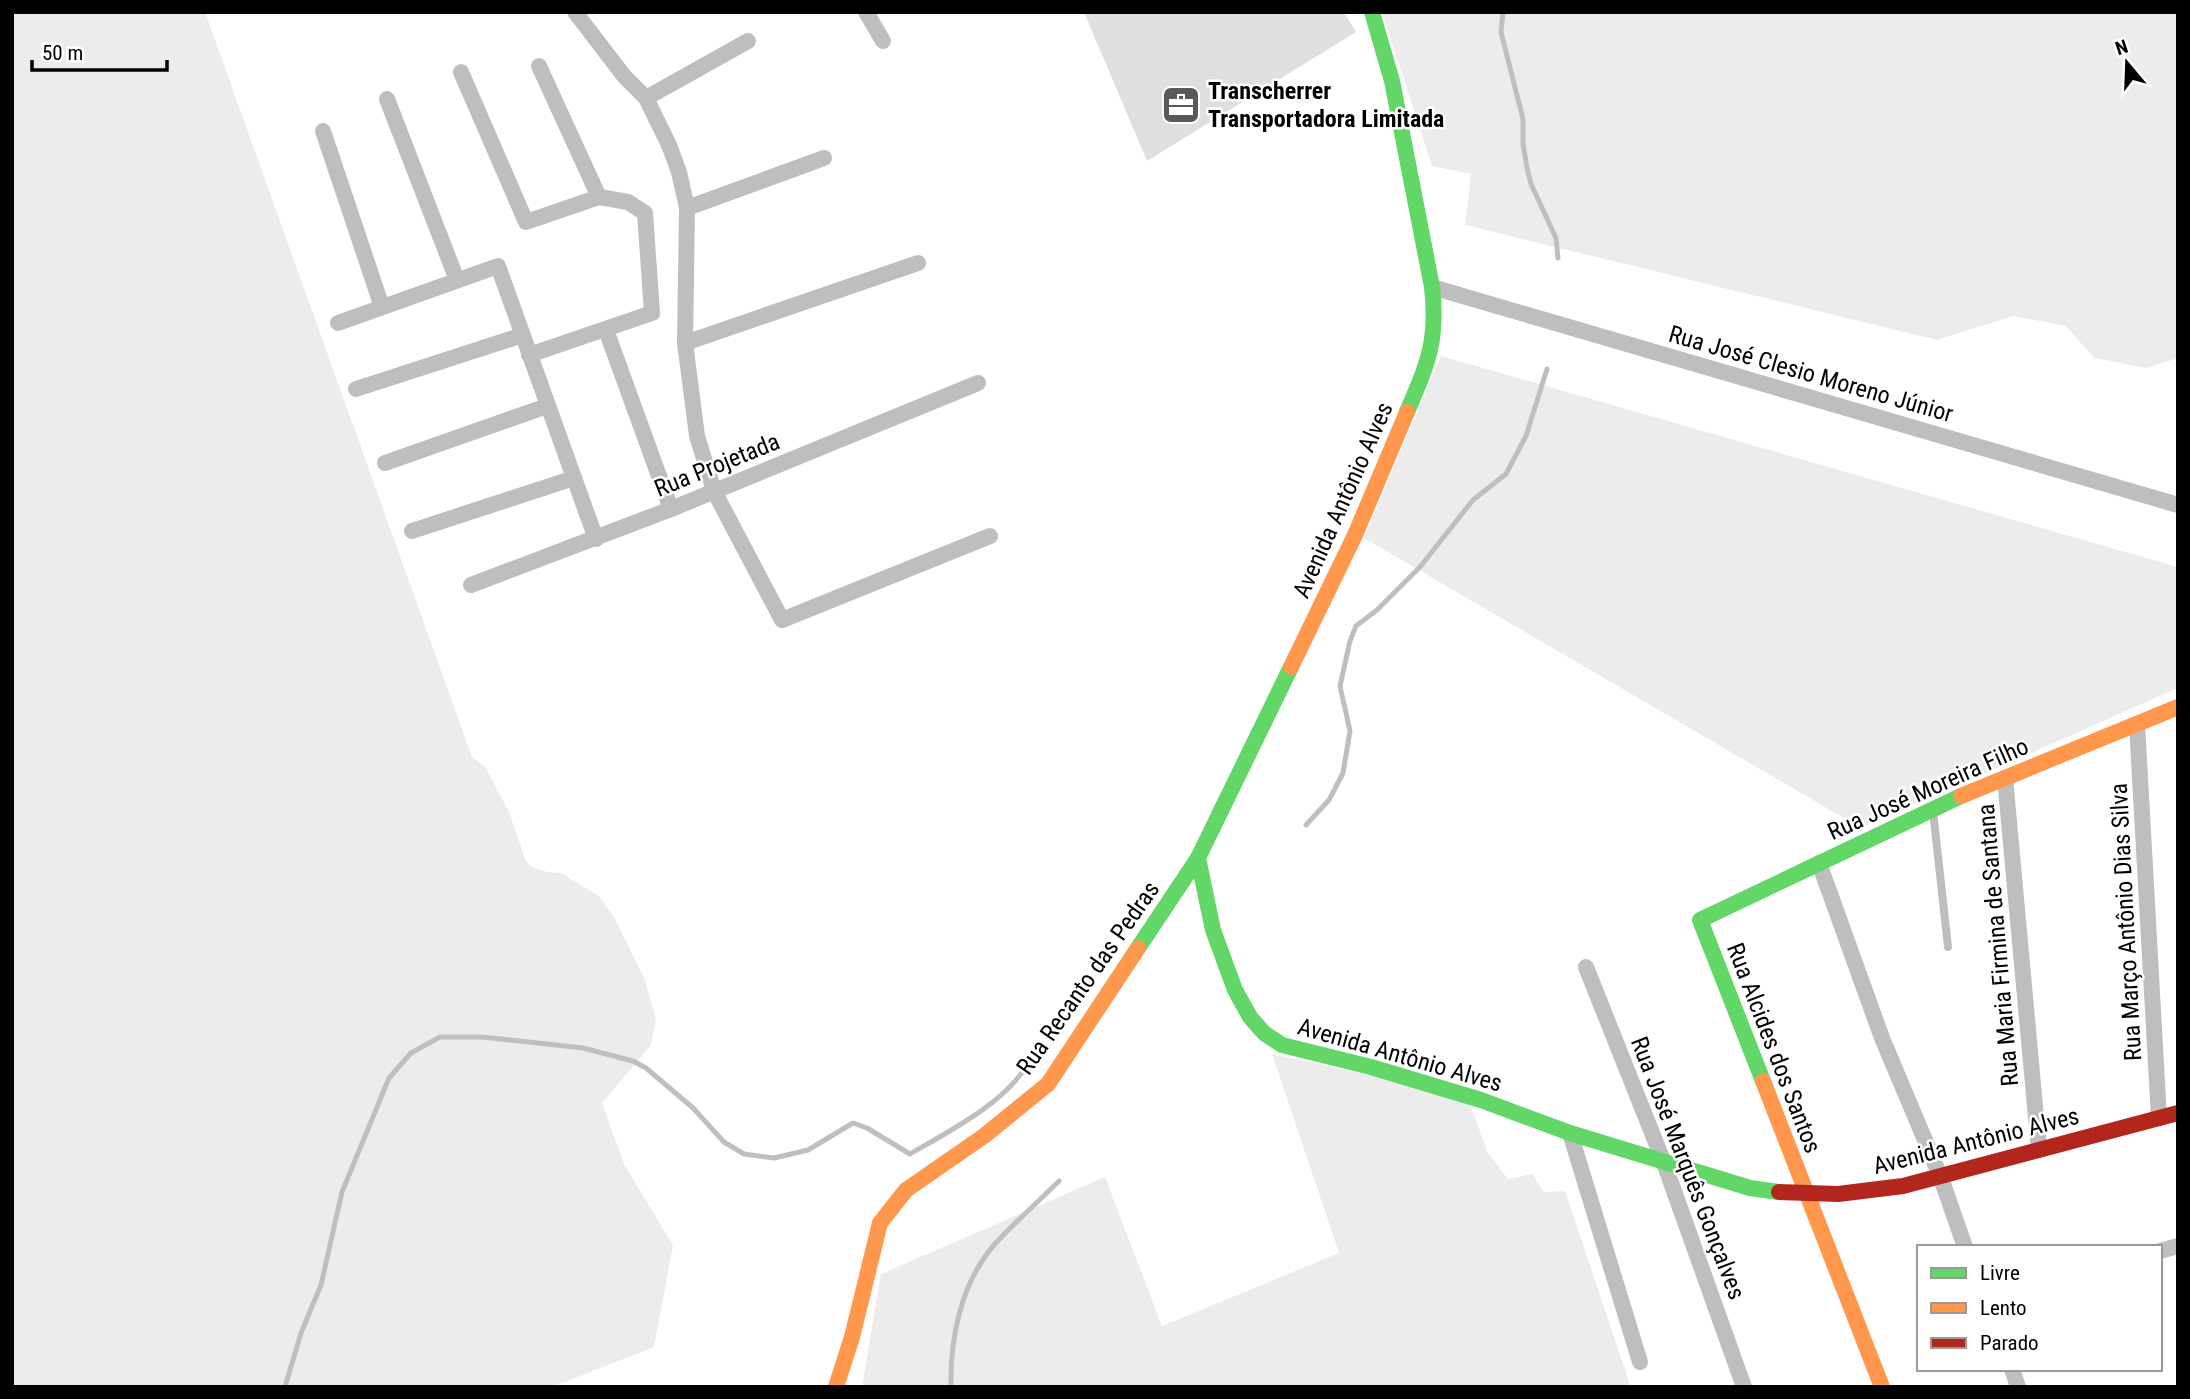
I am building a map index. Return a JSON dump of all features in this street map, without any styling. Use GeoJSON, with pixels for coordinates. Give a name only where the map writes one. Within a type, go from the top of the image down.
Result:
{"type":"FeatureCollection","features":[{"type":"Feature","properties":{"kind":"street"},"geometry":{"type":"LineString","coordinates":[[575,12],[624,76],[646,98],[673,154],[687,208],[685,343],[697,436],[714,491],[782,620],[990,536]]}},
{"type":"Feature","properties":{"kind":"street"},"geometry":{"type":"LineString","coordinates":[[866,12],[883,41]]}},
{"type":"Feature","properties":{"kind":"street","name":"Avenida Antônio Alves"},"geometry":{"type":"LineString","coordinates":[[1373,12],[1392,81],[1432,288],[1435,316],[1433,342],[1424,372],[1355,534],[1198,858],[1213,930],[1235,990],[1250,1017],[1264,1033],[1282,1045],[1371,1067],[1481,1100],[1570,1133],[1751,1188],[1807,1193],[1873,1191],[1941,1178],[2178,1114]]}},
{"type":"Feature","properties":{"kind":"street"},"geometry":{"type":"LineString","coordinates":[[646,98],[748,41]]}},
{"type":"Feature","properties":{"kind":"street"},"geometry":{"type":"LineString","coordinates":[[539,66],[599,197]]}},
{"type":"Feature","properties":{"kind":"street"},"geometry":{"type":"LineString","coordinates":[[461,72],[526,222],[599,197],[628,202],[645,213],[652,313],[529,355]]}},
{"type":"Feature","properties":{"kind":"street"},"geometry":{"type":"LineString","coordinates":[[387,99],[457,280]]}},
{"type":"Feature","properties":{"kind":"street"},"geometry":{"type":"LineString","coordinates":[[323,131],[382,307]]}},
{"type":"Feature","properties":{"kind":"street"},"geometry":{"type":"LineString","coordinates":[[687,208],[824,158]]}},
{"type":"Feature","properties":{"kind":"street"},"geometry":{"type":"LineString","coordinates":[[685,343],[918,262]]}},
{"type":"Feature","properties":{"kind":"street"},"geometry":{"type":"LineString","coordinates":[[338,323],[498,266],[596,539]]}},
{"type":"Feature","properties":{"kind":"street","name":"Rua José Clesio Moreno Júnior"},"geometry":{"type":"LineString","coordinates":[[1432,288],[2178,505]]}},
{"type":"Feature","properties":{"kind":"street"},"geometry":{"type":"LineString","coordinates":[[606,330],[671,509]]}},
{"type":"Feature","properties":{"kind":"street"},"geometry":{"type":"LineString","coordinates":[[356,389],[523,335]]}},
{"type":"Feature","properties":{"kind":"street","name":"Rua Projetada"},"geometry":{"type":"LineString","coordinates":[[471,586],[671,509],[978,383]]}},
{"type":"Feature","properties":{"kind":"street"},"geometry":{"type":"LineString","coordinates":[[385,463],[547,406]]}},
{"type":"Feature","properties":{"kind":"street"},"geometry":{"type":"LineString","coordinates":[[412,531],[574,478]]}},
{"type":"Feature","properties":{"kind":"street","name":"Rua José Moreira Filho"},"geometry":{"type":"LineString","coordinates":[[1700,920],[1932,808],[2178,707]]}},
{"type":"Feature","properties":{"kind":"street","name":"Rua Março Antônio Dias Silva"},"geometry":{"type":"LineString","coordinates":[[2137,724],[2160,1118]]}},
{"type":"Feature","properties":{"kind":"street","name":"Rua Maria Firmina de Santana"},"geometry":{"type":"LineString","coordinates":[[2005,778],[2039,1150]]}},
{"type":"Feature","properties":{"kind":"street","name":"Rua Recanto das Pedras"},"geometry":{"type":"LineString","coordinates":[[835,1387],[852,1337],[880,1223],[906,1189],[984,1136],[1048,1084],[1198,858]]}},
{"type":"Feature","properties":{"kind":"street"},"geometry":{"type":"LineString","coordinates":[[1819,863],[1882,1038],[1941,1178],[1964,1245]]}},
{"type":"Feature","properties":{"kind":"street","name":"Rua Alcides dos Santos"},"geometry":{"type":"LineString","coordinates":[[1700,920],[1807,1193]]}},
{"type":"Feature","properties":{"kind":"street","name":"Rua José Marquês Gonçalves"},"geometry":{"type":"LineString","coordinates":[[1586,967],[1664,1163],[1744,1387]]}},
{"type":"Feature","properties":{"kind":"street"},"geometry":{"type":"LineString","coordinates":[[1570,1133],[1640,1362]]}},
{"type":"Feature","properties":{"kind":"street"},"geometry":{"type":"LineString","coordinates":[[1807,1193],[1882,1387]]}},
{"type":"Feature","properties":{"kind":"lane"},"geometry":{"type":"LineString","coordinates":[[1932,808],[1948,947]]}},
{"type":"Feature","properties":{"kind":"shaded area"},"geometry":{"type":"Polygon","coordinates":[[[12,12],[205,12],[472,757],[485,767],[509,812],[525,859],[530,866],[547,872],[561,873],[599,896],[615,919],[645,980],[656,1019],[651,1045],[602,1103],[624,1164],[673,1245],[654,1347],[552,1387],[12,1387],[12,12]]]}},
{"type":"Feature","properties":{"kind":"shaded area"},"geometry":{"type":"Polygon","coordinates":[[[1382,12],[2178,12],[2178,358],[2146,368],[2094,358],[2066,326],[2013,316],[1937,340],[1465,225],[1471,174],[1432,166],[1382,12]]]}},
{"type":"Feature","properties":{"kind":"shaded area"},"geometry":{"type":"Polygon","coordinates":[[[1441,356],[2178,567],[2178,688],[1861,828],[1364,538],[1441,356]]]}},
{"type":"Feature","properties":{"kind":"shaded area"},"geometry":{"type":"Polygon","coordinates":[[[1272,1054],[1467,1096],[1488,1153],[1508,1179],[1532,1174],[1544,1192],[1565,1191],[1631,1387],[862,1387],[881,1274],[1105,1177],[1162,1326],[1339,1253],[1272,1054]]]}},
{"type":"Feature","properties":{"kind":"building","name":"Transcherrer Transportadora Limitada"},"geometry":{"type":"Polygon","coordinates":[[[1084,12],[1344,12],[1356,32],[1147,161],[1084,12]]]}},
{"type":"Feature","properties":{"kind":"waterway"},"geometry":{"type":"LineString","coordinates":[[1503,12],[1501,32],[1523,119],[1527,168],[1531,184],[1556,238],[1558,258]]}},
{"type":"Feature","properties":{"kind":"waterway"},"geometry":{"type":"LineString","coordinates":[[1306,825],[1329,800],[1343,773],[1350,731],[1340,686],[1356,626],[1377,610],[1420,567],[1473,500],[1506,474],[1526,436],[1547,369]]}},
{"type":"Feature","properties":{"kind":"waterway"},"geometry":{"type":"LineString","coordinates":[[285,1387],[301,1333],[321,1285],[342,1192],[389,1078],[411,1053],[440,1037],[482,1037],[583,1048],[633,1061],[646,1068],[693,1108],[724,1142],[744,1154],[774,1158],[808,1150],[853,1123],[867,1128],[910,1154],[991,1103],[1006,1091],[1028,1063]]}},
{"type":"Feature","properties":{"kind":"waterway"},"geometry":{"type":"LineString","coordinates":[[951,1387],[955,1331],[973,1276],[994,1245],[1059,1181]]}},
{"type":"Feature","properties":{"kind":"traffic: fast"},"geometry":{"type":"LineString","coordinates":[[1372,12],[1392,81],[1434,306],[1430,351],[1407,412]]}},
{"type":"Feature","properties":{"kind":"traffic: fast"},"geometry":{"type":"LineString","coordinates":[[1138,948],[1198,858],[1291,667]]}},
{"type":"Feature","properties":{"kind":"traffic: fast"},"geometry":{"type":"LineString","coordinates":[[1763,1081],[1700,920],[1961,796]]}},
{"type":"Feature","properties":{"kind":"traffic: fast"},"geometry":{"type":"LineString","coordinates":[[1198,858],[1213,930],[1235,990],[1250,1017],[1264,1033],[1282,1045],[1371,1067],[1481,1100],[1570,1133],[1750,1188],[1779,1192]]}},
{"type":"Feature","properties":{"kind":"traffic: slow"},"geometry":{"type":"LineString","coordinates":[[1291,667],[1355,535],[1407,412]]}},
{"type":"Feature","properties":{"kind":"traffic: slow"},"geometry":{"type":"LineString","coordinates":[[1961,796],[2178,707]]}},
{"type":"Feature","properties":{"kind":"traffic: slow"},"geometry":{"type":"LineString","coordinates":[[836,1387],[852,1337],[880,1223],[906,1190],[984,1136],[1048,1084],[1138,948]]}},
{"type":"Feature","properties":{"kind":"traffic: slow"},"geometry":{"type":"LineString","coordinates":[[1763,1081],[1882,1387]]}},
{"type":"Feature","properties":{"kind":"traffic: jam"},"geometry":{"type":"LineString","coordinates":[[1779,1192],[1838,1194],[1903,1186],[2178,1113]]}},
{"type":"Feature","properties":{"kind":"place","name":"Transcherrer Transportadora Limitada"},"geometry":{"type":"Point","coordinates":[1181,105]}}]}
